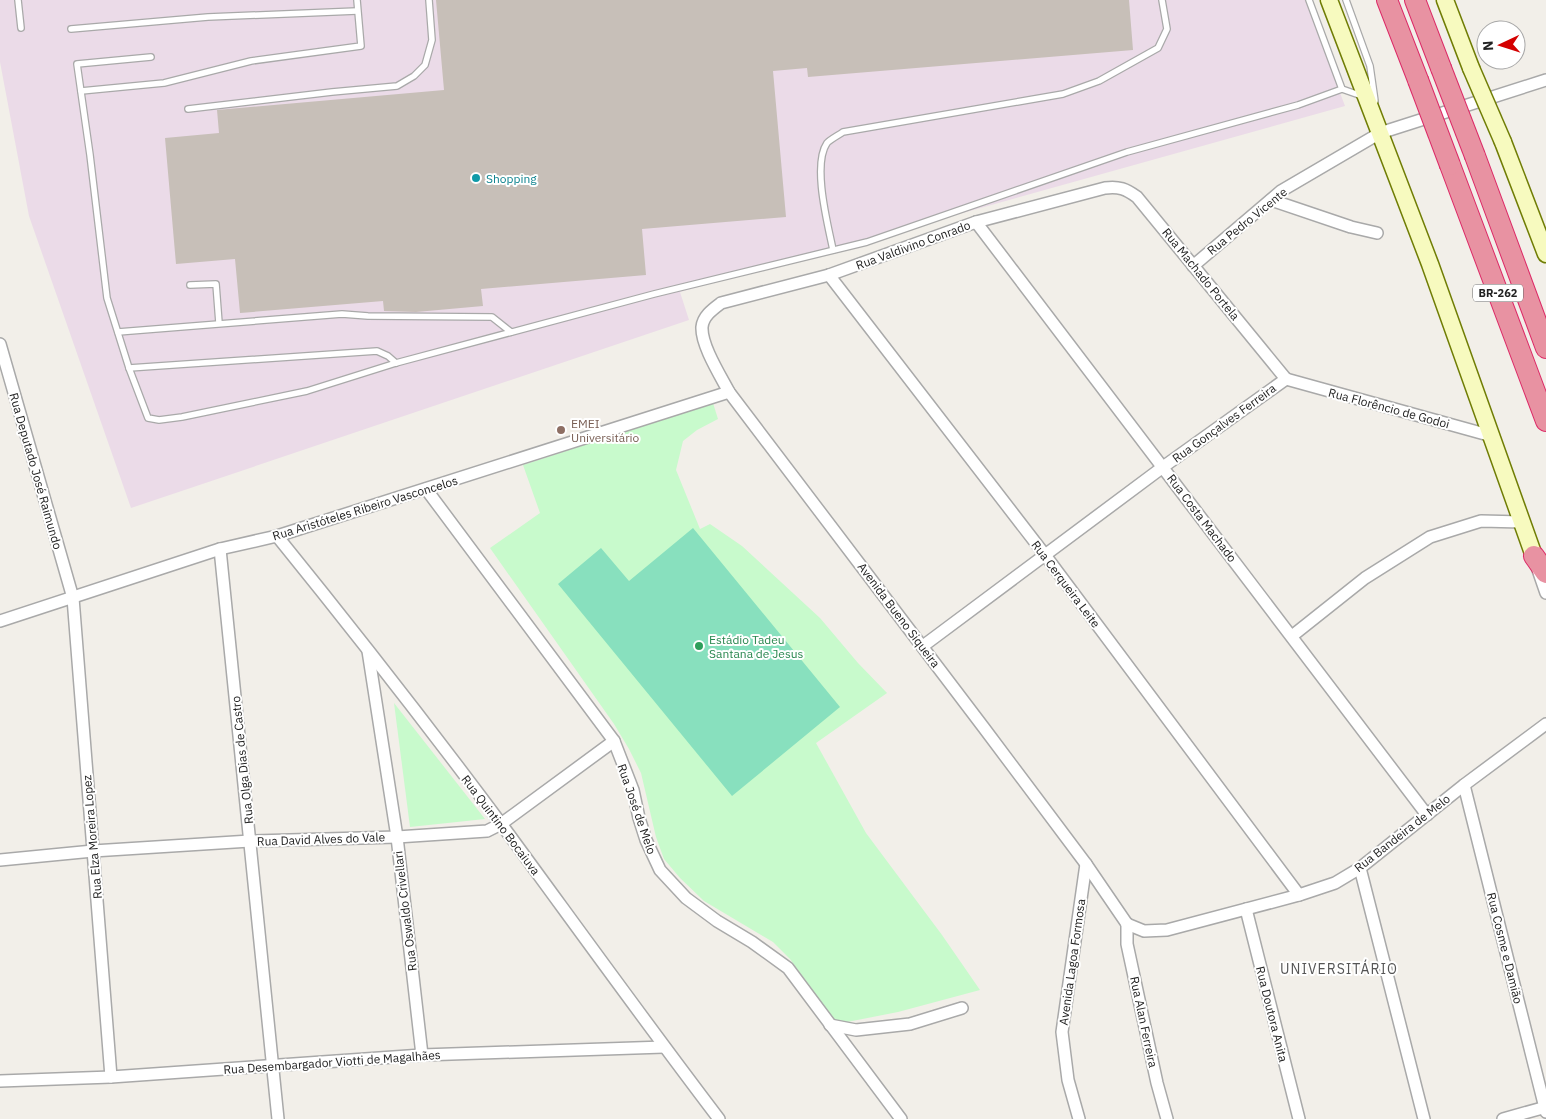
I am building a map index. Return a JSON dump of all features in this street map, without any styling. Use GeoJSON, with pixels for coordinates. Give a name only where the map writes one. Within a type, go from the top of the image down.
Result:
{"type":"FeatureCollection","features":[{"type":"Feature","properties":{"kind":"highway","name":"BR-262"},"geometry":{"type":"LineString","coordinates":[[1387,0],[1546,421]]}},
{"type":"Feature","properties":{"kind":"highway","name":"BR-262"},"geometry":{"type":"LineString","coordinates":[[1416,0],[1546,348]]}},
{"type":"Feature","properties":{"kind":"highway"},"geometry":{"type":"LineString","coordinates":[[1534,556],[1546,573]]}},
{"type":"Feature","properties":{"kind":"main road"},"geometry":{"type":"LineString","coordinates":[[1329,0],[1430,264],[1534,556]]}},
{"type":"Feature","properties":{"kind":"main road"},"geometry":{"type":"LineString","coordinates":[[1445,0],[1546,254]]}},
{"type":"Feature","properties":{"kind":"street","name":"Rua Pedro Vicente"},"geometry":{"type":"LineString","coordinates":[[1193,266],[1281,191],[1380,133],[1546,80]]}},
{"type":"Feature","properties":{"kind":"street","name":"Rua Valdivino Conrado"},"geometry":{"type":"LineString","coordinates":[[721,303],[829,275],[976,222],[1105,188]]}},
{"type":"Feature","properties":{"kind":"street","name":"Rua Machado Portela"},"geometry":{"type":"LineString","coordinates":[[1105,188],[1127,189],[1137,196],[1286,379]]}},
{"type":"Feature","properties":{"kind":"street"},"geometry":{"type":"LineString","coordinates":[[1271,200],[1351,227],[1377,233]]}},
{"type":"Feature","properties":{"kind":"street","name":"Rua Costa Machado"},"geometry":{"type":"LineString","coordinates":[[976,222],[1427,814]]}},
{"type":"Feature","properties":{"kind":"street","name":"Rua Cerqueira Leite"},"geometry":{"type":"LineString","coordinates":[[829,275],[1045,555],[1299,895]]}},
{"type":"Feature","properties":{"kind":"street","name":"Avenida Bueno Siqueira"},"geometry":{"type":"LineString","coordinates":[[721,303],[709,311],[702,326],[704,342],[729,392],[923,646],[1086,864],[1127,924]]}},
{"type":"Feature","properties":{"kind":"street","name":"Rua Deputado José Raimundo"},"geometry":{"type":"LineString","coordinates":[[0,344],[73,598]]}},
{"type":"Feature","properties":{"kind":"street","name":"Rua Florêncio de Godoi"},"geometry":{"type":"LineString","coordinates":[[1286,379],[1492,436]]}},
{"type":"Feature","properties":{"kind":"street","name":"Rua Gonçalves Ferreira"},"geometry":{"type":"LineString","coordinates":[[923,646],[1162,468],[1286,379]]}},
{"type":"Feature","properties":{"kind":"street","name":"Rua Aristóteles Ribeiro Vasconcelos"},"geometry":{"type":"LineString","coordinates":[[0,621],[220,549],[277,536],[729,392]]}},
{"type":"Feature","properties":{"kind":"street","name":"Rua José de Melo"},"geometry":{"type":"LineString","coordinates":[[426,489],[614,741],[632,790],[638,818],[660,870],[686,898],[788,968],[901,1119]]}},
{"type":"Feature","properties":{"kind":"street"},"geometry":{"type":"LineString","coordinates":[[1292,636],[1365,578],[1430,537],[1481,521],[1522,522]]}},
{"type":"Feature","properties":{"kind":"street","name":"Rua Quintino Bocaiuva"},"geometry":{"type":"LineString","coordinates":[[277,536],[368,648],[719,1119]]}},
{"type":"Feature","properties":{"kind":"street","name":"Rua Olga Dias de Castro"},"geometry":{"type":"LineString","coordinates":[[220,549],[278,1119]]}},
{"type":"Feature","properties":{"kind":"street"},"geometry":{"type":"LineString","coordinates":[[1534,556],[1546,593]]}},
{"type":"Feature","properties":{"kind":"street","name":"Rua Elza Moreira Lopez"},"geometry":{"type":"LineString","coordinates":[[73,598],[111,1077]]}},
{"type":"Feature","properties":{"kind":"street","name":"Rua Oswaldo Crivellari"},"geometry":{"type":"LineString","coordinates":[[368,648],[396,837],[422,1056]]}},
{"type":"Feature","properties":{"kind":"street","name":"Rua Bandeira de Melo"},"geometry":{"type":"LineString","coordinates":[[1127,924],[1144,931],[1167,930],[1299,895],[1335,883],[1360,868],[1464,785],[1546,724]]}},
{"type":"Feature","properties":{"kind":"street","name":"Rua David Alves do Vale"},"geometry":{"type":"LineString","coordinates":[[0,860],[93,851],[250,841],[396,837],[487,831],[501,824],[614,741]]}},
{"type":"Feature","properties":{"kind":"street","name":"Rua Cosme e Damião"},"geometry":{"type":"LineString","coordinates":[[1464,785],[1546,1109]]}},
{"type":"Feature","properties":{"kind":"street","name":"Avenida Lagoa Formosa"},"geometry":{"type":"LineString","coordinates":[[1079,1119],[1068,1080],[1062,1032],[1086,864]]}},
{"type":"Feature","properties":{"kind":"street"},"geometry":{"type":"LineString","coordinates":[[1360,868],[1424,1119]]}},
{"type":"Feature","properties":{"kind":"street","name":"Rua Doutora Anita"},"geometry":{"type":"LineString","coordinates":[[1246,909],[1299,1119]]}},
{"type":"Feature","properties":{"kind":"street","name":"Rua Alan Ferreira"},"geometry":{"type":"LineString","coordinates":[[1127,924],[1127,944],[1157,1083],[1167,1119]]}},
{"type":"Feature","properties":{"kind":"street"},"geometry":{"type":"LineString","coordinates":[[830,1025],[856,1030],[910,1024],[962,1008]]}},
{"type":"Feature","properties":{"kind":"street","name":"Rua Desembargador Viotti de Magalhães"},"geometry":{"type":"LineString","coordinates":[[0,1081],[111,1077],[422,1056],[664,1047]]}},
{"type":"Feature","properties":{"kind":"street"},"geometry":{"type":"LineString","coordinates":[[1503,1119],[1546,1109]]}},
{"type":"Feature","properties":{"kind":"lane"},"geometry":{"type":"LineString","coordinates":[[18,0],[20,28]]}},
{"type":"Feature","properties":{"kind":"lane"},"geometry":{"type":"LineString","coordinates":[[81,90],[164,83],[251,61],[360,46],[357,0]]}},
{"type":"Feature","properties":{"kind":"lane"},"geometry":{"type":"LineString","coordinates":[[188,110],[396,86],[414,76],[425,65],[432,40],[429,0]]}},
{"type":"Feature","properties":{"kind":"lane"},"geometry":{"type":"LineString","coordinates":[[832,250],[823,199],[820,160],[828,142],[843,132],[1063,94],[1099,81],[1158,48],[1167,29],[1162,0]]}},
{"type":"Feature","properties":{"kind":"lane"},"geometry":{"type":"LineString","coordinates":[[1310,0],[1342,89]]}},
{"type":"Feature","properties":{"kind":"lane"},"geometry":{"type":"LineString","coordinates":[[1346,0],[1370,66],[1380,133]]}},
{"type":"Feature","properties":{"kind":"lane"},"geometry":{"type":"LineString","coordinates":[[71,29],[208,17],[357,12]]}},
{"type":"Feature","properties":{"kind":"lane"},"geometry":{"type":"LineString","coordinates":[[151,57],[77,64],[107,298],[129,368],[148,418],[159,420],[307,391],[396,363],[511,332],[654,294],[867,242],[1127,152],[1298,104],[1342,89],[1366,98]]}},
{"type":"Feature","properties":{"kind":"lane"},"geometry":{"type":"LineString","coordinates":[[190,285],[216,284],[219,323]]}},
{"type":"Feature","properties":{"kind":"lane"},"geometry":{"type":"LineString","coordinates":[[118,332],[342,314],[492,317],[511,332]]}},
{"type":"Feature","properties":{"kind":"lane"},"geometry":{"type":"LineString","coordinates":[[129,368],[377,351],[388,356],[396,363]]}},
{"type":"Feature","properties":{"kind":"shaded area"},"geometry":{"type":"Polygon","coordinates":[[[0,0],[1305,0],[1345,106],[680,292],[689,320],[131,508],[29,216],[0,62],[0,0]]]}},
{"type":"Feature","properties":{"kind":"green space"},"geometry":{"type":"Polygon","coordinates":[[[713,403],[718,419],[697,430],[683,441],[676,470],[700,529],[710,524],[742,546],[820,618],[858,663],[887,693],[816,743],[866,833],[942,935],[980,990],[898,1012],[837,1024],[790,959],[773,942],[704,901],[680,878],[664,859],[656,837],[641,773],[629,749],[614,724],[490,548],[540,513],[523,465],[713,403]]]}},
{"type":"Feature","properties":{"kind":"green space","name":"Estádio Tadeu Santana de Jesus"},"geometry":{"type":"Polygon","coordinates":[[[693,528],[840,707],[732,796],[558,584],[601,548],[629,581],[693,528]]]}},
{"type":"Feature","properties":{"kind":"green space"},"geometry":{"type":"Polygon","coordinates":[[[394,703],[485,819],[410,827],[394,703]]]}},
{"type":"Feature","properties":{"kind":"building","name":"Shopping"},"geometry":{"type":"Polygon","coordinates":[[[436,0],[1129,0],[1133,50],[808,77],[807,68],[773,71],[786,217],[642,229],[646,275],[481,289],[483,306],[416,312],[384,311],[383,301],[240,313],[235,259],[176,264],[165,138],[219,133],[217,110],[444,90],[436,0]]]}},
{"type":"Feature","properties":{"kind":"place","name":"Shopping"},"geometry":{"type":"Point","coordinates":[476,178]}},
{"type":"Feature","properties":{"kind":"place","name":"EMEI Universitário"},"geometry":{"type":"Point","coordinates":[561,430]}},
{"type":"Feature","properties":{"kind":"place","name":"Estádio Tadeu Santana de Jesus"},"geometry":{"type":"Point","coordinates":[699,646]}},
{"type":"Feature","properties":{"kind":"district","name":"UNIVERSITÁRIO"},"geometry":{"type":"Point","coordinates":[1339,969]}}]}
